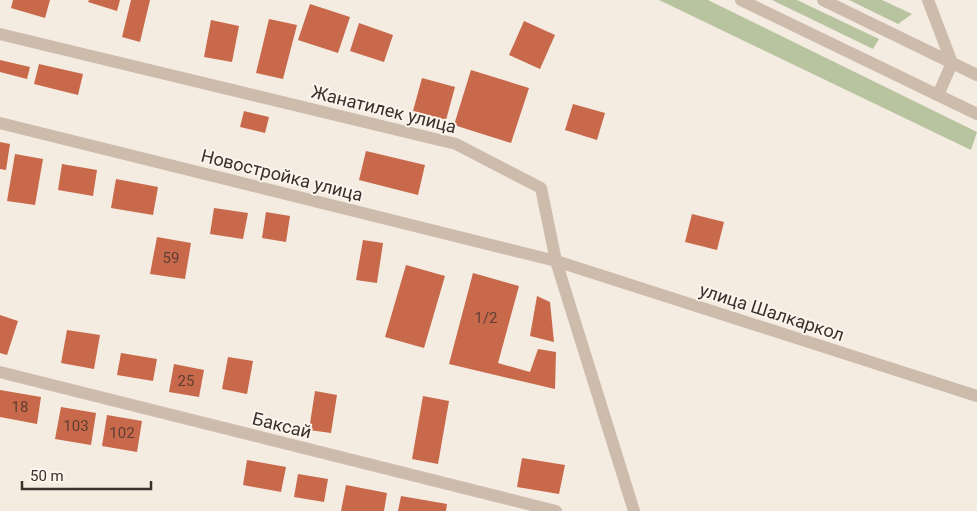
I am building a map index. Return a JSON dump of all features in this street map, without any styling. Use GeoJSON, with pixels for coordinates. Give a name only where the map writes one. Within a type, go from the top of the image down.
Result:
{"type":"FeatureCollection","features":[{"type":"Feature","properties":{"kind":"street"},"geometry":{"type":"LineString","coordinates":[[741,0],[977,114]]}},
{"type":"Feature","properties":{"kind":"street"},"geometry":{"type":"LineString","coordinates":[[823,0],[977,75]]}},
{"type":"Feature","properties":{"kind":"street"},"geometry":{"type":"LineString","coordinates":[[928,0],[952,63],[938,96]]}},
{"type":"Feature","properties":{"kind":"street","name":"Жанатилек улица"},"geometry":{"type":"LineString","coordinates":[[0,34],[456,144],[541,188],[556,261],[634,511]]}},
{"type":"Feature","properties":{"kind":"street","name":"Новостройка улица"},"geometry":{"type":"LineString","coordinates":[[0,123],[556,261]]}},
{"type":"Feature","properties":{"kind":"street","name":"улица Шалкаркол"},"geometry":{"type":"LineString","coordinates":[[556,261],[977,396]]}},
{"type":"Feature","properties":{"kind":"street","name":"Баксай"},"geometry":{"type":"LineString","coordinates":[[0,372],[556,511]]}},
{"type":"Feature","properties":{"kind":"green space"},"geometry":{"type":"Polygon","coordinates":[[[659,0],[708,0],[977,132],[971,150],[659,0]]]}},
{"type":"Feature","properties":{"kind":"green space"},"geometry":{"type":"Polygon","coordinates":[[[772,0],[797,0],[879,39],[873,49],[772,0]]]}},
{"type":"Feature","properties":{"kind":"green space"},"geometry":{"type":"Polygon","coordinates":[[[849,0],[882,0],[912,14],[898,24],[849,0]]]}},
{"type":"Feature","properties":{"kind":"building"},"geometry":{"type":"Polygon","coordinates":[[[13,0],[50,0],[45,18],[11,8],[13,0]]]}},
{"type":"Feature","properties":{"kind":"building"},"geometry":{"type":"Polygon","coordinates":[[[89,0],[120,0],[117,11],[88,2],[89,0]]]}},
{"type":"Feature","properties":{"kind":"building"},"geometry":{"type":"Polygon","coordinates":[[[131,0],[150,0],[140,42],[122,37],[131,0]]]}},
{"type":"Feature","properties":{"kind":"building"},"geometry":{"type":"Polygon","coordinates":[[[310,4],[350,17],[338,53],[298,40],[310,4]]]}},
{"type":"Feature","properties":{"kind":"building"},"geometry":{"type":"Polygon","coordinates":[[[269,19],[297,25],[283,79],[256,73],[269,19]]]}},
{"type":"Feature","properties":{"kind":"building"},"geometry":{"type":"Polygon","coordinates":[[[211,20],[239,26],[232,62],[204,57],[211,20]]]}},
{"type":"Feature","properties":{"kind":"building"},"geometry":{"type":"Polygon","coordinates":[[[524,21],[555,35],[540,69],[509,55],[524,21]]]}},
{"type":"Feature","properties":{"kind":"building"},"geometry":{"type":"Polygon","coordinates":[[[359,23],[393,35],[384,62],[350,51],[359,23]]]}},
{"type":"Feature","properties":{"kind":"building"},"geometry":{"type":"Polygon","coordinates":[[[0,60],[30,67],[27,79],[0,72],[0,60]]]}},
{"type":"Feature","properties":{"kind":"building"},"geometry":{"type":"Polygon","coordinates":[[[39,64],[83,74],[78,95],[34,84],[39,64]]]}},
{"type":"Feature","properties":{"kind":"building"},"geometry":{"type":"Polygon","coordinates":[[[471,70],[529,88],[511,143],[454,125],[471,70]]]}},
{"type":"Feature","properties":{"kind":"building"},"geometry":{"type":"Polygon","coordinates":[[[422,78],[455,87],[446,120],[413,111],[422,78]]]}},
{"type":"Feature","properties":{"kind":"building"},"geometry":{"type":"Polygon","coordinates":[[[573,104],[605,113],[597,140],[565,130],[573,104]]]}},
{"type":"Feature","properties":{"kind":"building"},"geometry":{"type":"Polygon","coordinates":[[[244,111],[269,117],[265,133],[240,127],[244,111]]]}},
{"type":"Feature","properties":{"kind":"building"},"geometry":{"type":"Polygon","coordinates":[[[0,142],[10,144],[6,170],[0,169],[0,142]]]}},
{"type":"Feature","properties":{"kind":"building"},"geometry":{"type":"Polygon","coordinates":[[[366,151],[425,165],[418,195],[359,180],[366,151]]]}},
{"type":"Feature","properties":{"kind":"building"},"geometry":{"type":"Polygon","coordinates":[[[15,154],[43,159],[35,205],[7,201],[15,154]]]}},
{"type":"Feature","properties":{"kind":"building"},"geometry":{"type":"Polygon","coordinates":[[[62,164],[97,170],[93,196],[58,190],[62,164]]]}},
{"type":"Feature","properties":{"kind":"building"},"geometry":{"type":"Polygon","coordinates":[[[116,179],[158,187],[153,215],[111,208],[116,179]]]}},
{"type":"Feature","properties":{"kind":"building"},"geometry":{"type":"Polygon","coordinates":[[[214,208],[248,213],[243,239],[210,234],[214,208]]]}},
{"type":"Feature","properties":{"kind":"building"},"geometry":{"type":"Polygon","coordinates":[[[266,212],[290,216],[286,242],[262,238],[266,212]]]}},
{"type":"Feature","properties":{"kind":"building"},"geometry":{"type":"Polygon","coordinates":[[[692,214],[724,222],[717,250],[685,242],[692,214]]]}},
{"type":"Feature","properties":{"kind":"building"},"geometry":{"type":"Polygon","coordinates":[[[157,237],[191,243],[185,279],[150,274],[157,237]]]}},
{"type":"Feature","properties":{"kind":"building"},"geometry":{"type":"Polygon","coordinates":[[[363,240],[383,243],[377,283],[356,280],[363,240]]]}},
{"type":"Feature","properties":{"kind":"building"},"geometry":{"type":"Polygon","coordinates":[[[406,265],[445,276],[424,348],[385,337],[406,265]]]}},
{"type":"Feature","properties":{"kind":"building"},"geometry":{"type":"Polygon","coordinates":[[[473,273],[519,286],[498,363],[530,372],[538,349],[556,352],[555,389],[449,364],[473,273]]]}},
{"type":"Feature","properties":{"kind":"building"},"geometry":{"type":"Polygon","coordinates":[[[537,296],[550,302],[554,342],[530,336],[537,296]]]}},
{"type":"Feature","properties":{"kind":"building"},"geometry":{"type":"Polygon","coordinates":[[[0,315],[18,321],[7,355],[0,353],[0,315]]]}},
{"type":"Feature","properties":{"kind":"building"},"geometry":{"type":"Polygon","coordinates":[[[67,330],[100,335],[94,369],[61,363],[67,330]]]}},
{"type":"Feature","properties":{"kind":"building"},"geometry":{"type":"Polygon","coordinates":[[[121,353],[157,359],[153,381],[117,375],[121,353]]]}},
{"type":"Feature","properties":{"kind":"building"},"geometry":{"type":"Polygon","coordinates":[[[228,357],[253,361],[247,394],[222,389],[228,357]]]}},
{"type":"Feature","properties":{"kind":"building"},"geometry":{"type":"Polygon","coordinates":[[[174,364],[204,370],[199,397],[169,392],[174,364]]]}},
{"type":"Feature","properties":{"kind":"building"},"geometry":{"type":"Polygon","coordinates":[[[0,390],[41,397],[37,424],[0,417],[0,390]]]}},
{"type":"Feature","properties":{"kind":"building"},"geometry":{"type":"Polygon","coordinates":[[[315,391],[337,395],[331,433],[309,430],[315,391]]]}},
{"type":"Feature","properties":{"kind":"building"},"geometry":{"type":"Polygon","coordinates":[[[423,396],[449,401],[438,464],[412,459],[423,396]]]}},
{"type":"Feature","properties":{"kind":"building"},"geometry":{"type":"Polygon","coordinates":[[[61,407],[96,413],[91,445],[55,439],[61,407]]]}},
{"type":"Feature","properties":{"kind":"building"},"geometry":{"type":"Polygon","coordinates":[[[107,415],[142,421],[137,452],[102,446],[107,415]]]}},
{"type":"Feature","properties":{"kind":"building"},"geometry":{"type":"Polygon","coordinates":[[[522,458],[565,465],[559,494],[517,487],[522,458]]]}},
{"type":"Feature","properties":{"kind":"building"},"geometry":{"type":"Polygon","coordinates":[[[247,460],[286,467],[281,492],[243,485],[247,460]]]}},
{"type":"Feature","properties":{"kind":"building"},"geometry":{"type":"Polygon","coordinates":[[[298,474],[328,479],[324,502],[294,497],[298,474]]]}},
{"type":"Feature","properties":{"kind":"building"},"geometry":{"type":"Polygon","coordinates":[[[346,485],[387,493],[384,511],[341,511],[346,485]]]}},
{"type":"Feature","properties":{"kind":"building"},"geometry":{"type":"Polygon","coordinates":[[[401,496],[447,504],[446,511],[398,511],[401,496]]]}}]}
